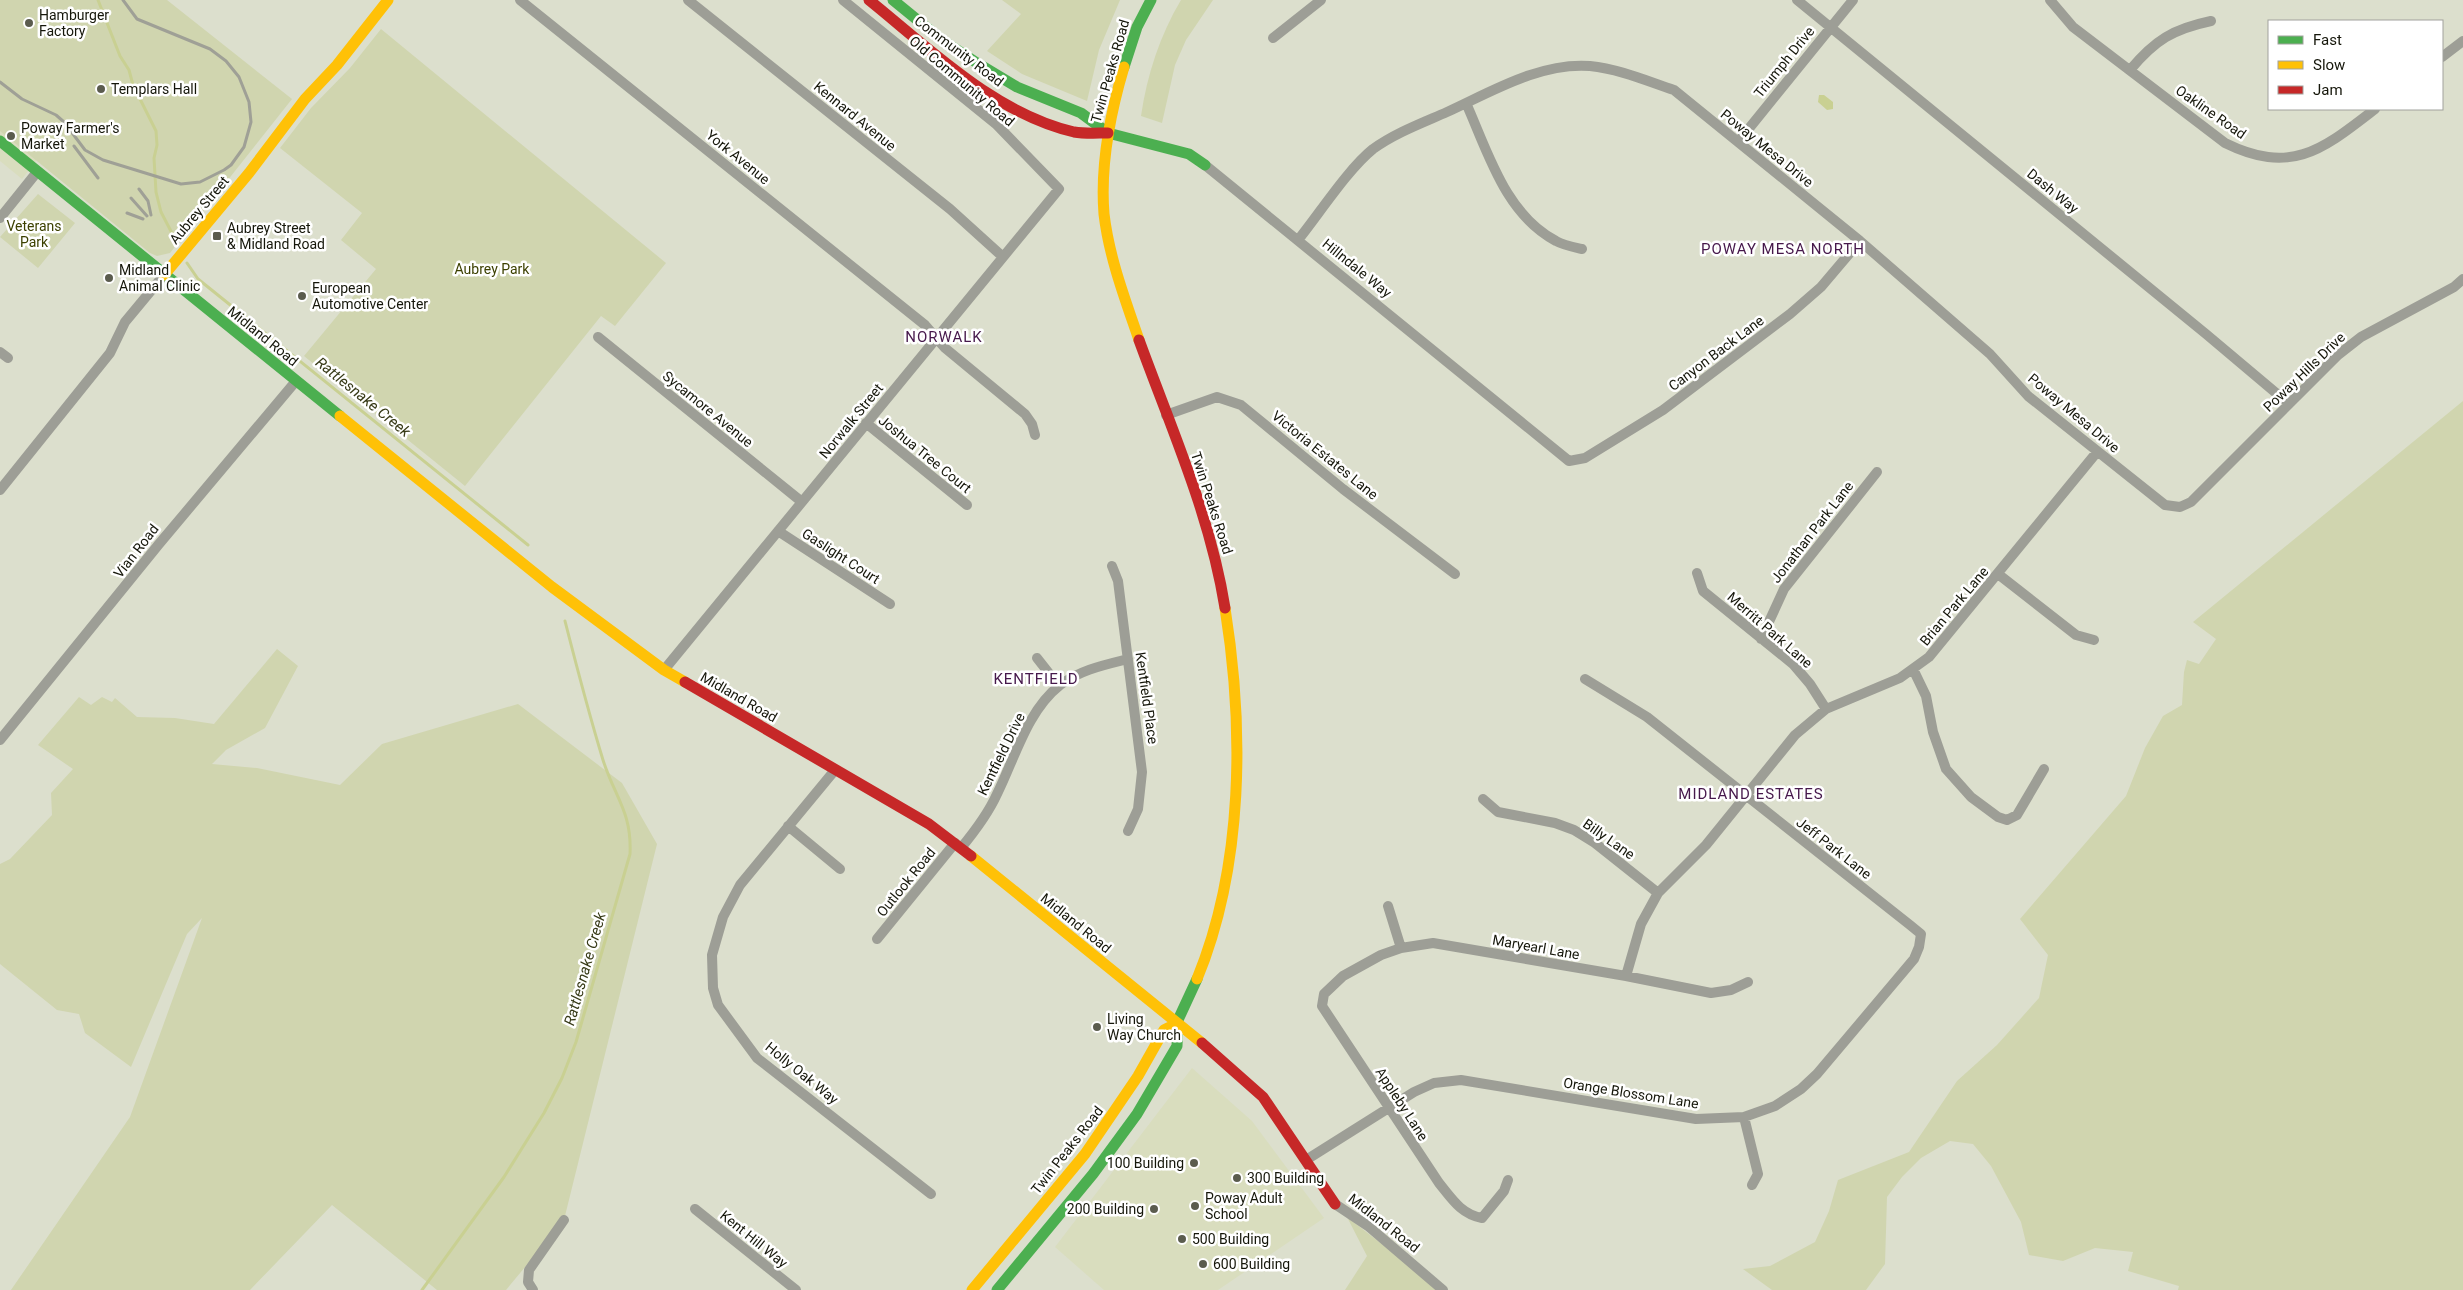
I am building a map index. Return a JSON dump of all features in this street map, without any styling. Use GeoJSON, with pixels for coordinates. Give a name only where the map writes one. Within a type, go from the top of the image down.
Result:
{"type":"FeatureCollection","features":[{"type":"Feature","properties":{"kind":"main road","name":"Aubrey Street"},"geometry":{"type":"LineString","coordinates":[[164,275],[249,174],[297,108],[337,64],[388,0]]}},
{"type":"Feature","properties":{"kind":"main road","name":"Community Road"},"geometry":{"type":"LineString","coordinates":[[869,0],[968,79],[1004,103],[1044,122],[1075,133],[1108,133]]}},
{"type":"Feature","properties":{"kind":"main road","name":"Community Road"},"geometry":{"type":"LineString","coordinates":[[893,0],[942,40],[977,63],[1017,87],[1081,113],[1108,133]]}},
{"type":"Feature","properties":{"kind":"main road","name":"Twin Peaks Road"},"geometry":{"type":"LineString","coordinates":[[997,1290],[1090,1180],[1144,1104],[1179,1043],[1176,1024],[1210,944],[1221,901],[1234,817],[1238,764],[1237,709],[1230,628],[1212,545],[1197,497],[1125,300],[1107,233],[1104,201],[1108,133],[1112,110],[1135,31],[1151,0]]}},
{"type":"Feature","properties":{"kind":"main road","name":"Hillndale Way"},"geometry":{"type":"LineString","coordinates":[[1108,133],[1190,154],[1205,165]]}},
{"type":"Feature","properties":{"kind":"main road","name":"Midland Road"},"geometry":{"type":"LineString","coordinates":[[0,141],[552,587],[664,670],[916,816],[958,845],[1263,1097],[1335,1204]]}},
{"type":"Feature","properties":{"kind":"main road","name":"Twin Peaks Road"},"geometry":{"type":"LineString","coordinates":[[972,1290],[1085,1154],[1138,1076],[1164,1030],[1176,1024]]}},
{"type":"Feature","properties":{"kind":"street","name":"York Avenue"},"geometry":{"type":"LineString","coordinates":[[520,0],[925,325],[945,348],[1025,414],[1032,424],[1035,436]]}},
{"type":"Feature","properties":{"kind":"street","name":"Kennard Avenue"},"geometry":{"type":"LineString","coordinates":[[688,0],[942,203],[1003,257]]}},
{"type":"Feature","properties":{"kind":"street","name":"Old Community Road"},"geometry":{"type":"LineString","coordinates":[[842,0],[996,124],[1059,189]]}},
{"type":"Feature","properties":{"kind":"street"},"geometry":{"type":"LineString","coordinates":[[1273,38],[1321,0]]}},
{"type":"Feature","properties":{"kind":"street","name":"Dash Way"},"geometry":{"type":"LineString","coordinates":[[1797,0],[2289,404]]}},
{"type":"Feature","properties":{"kind":"street","name":"Triumph Drive"},"geometry":{"type":"LineString","coordinates":[[1738,142],[1854,0]]}},
{"type":"Feature","properties":{"kind":"street","name":"Oakline Road"},"geometry":{"type":"LineString","coordinates":[[2050,0],[2073,27],[2225,143],[2245,153],[2279,158],[2312,153],[2330,144],[2374,110]]}},
{"type":"Feature","properties":{"kind":"street"},"geometry":{"type":"LineString","coordinates":[[2130,70],[2146,51],[2163,37],[2188,26],[2211,21]]}},
{"type":"Feature","properties":{"kind":"street"},"geometry":{"type":"LineString","coordinates":[[2443,56],[2463,41]]}},
{"type":"Feature","properties":{"kind":"street","name":"Poway Mesa Drive"},"geometry":{"type":"LineString","coordinates":[[1298,240],[1360,162],[1372,150],[1393,136],[1522,78],[1558,68],[1590,66],[1637,77],[1674,90],[1860,242],[1990,354],[2028,396],[2165,505],[2180,507]]}},
{"type":"Feature","properties":{"kind":"street"},"geometry":{"type":"LineString","coordinates":[[1466,103],[1509,198],[1530,222],[1556,242],[1582,249]]}},
{"type":"Feature","properties":{"kind":"street","name":"Hillndale Way"},"geometry":{"type":"LineString","coordinates":[[1205,165],[1569,461]]}},
{"type":"Feature","properties":{"kind":"street"},"geometry":{"type":"LineString","coordinates":[[0,218],[37,172]]}},
{"type":"Feature","properties":{"kind":"street","name":"Norwalk Street"},"geometry":{"type":"LineString","coordinates":[[664,670],[1059,189]]}},
{"type":"Feature","properties":{"kind":"street","name":"Canyon Back Lane"},"geometry":{"type":"LineString","coordinates":[[1569,461],[1585,458],[1656,414],[1719,368],[1790,314],[1821,287],[1860,242]]}},
{"type":"Feature","properties":{"kind":"street","name":"Aubrey Street"},"geometry":{"type":"LineString","coordinates":[[0,490],[110,353],[125,322],[164,275]]}},
{"type":"Feature","properties":{"kind":"street","name":"Poway Hills Drive"},"geometry":{"type":"LineString","coordinates":[[2180,507],[2191,502],[2338,355],[2361,337],[2454,287],[2463,279]]}},
{"type":"Feature","properties":{"kind":"street","name":"Sycamore Avenue"},"geometry":{"type":"LineString","coordinates":[[598,337],[802,502]]}},
{"type":"Feature","properties":{"kind":"street","name":"Vian Road"},"geometry":{"type":"LineString","coordinates":[[0,740],[159,544],[296,380]]}},
{"type":"Feature","properties":{"kind":"street","name":"Victoria Estates Lane"},"geometry":{"type":"LineString","coordinates":[[1166,415],[1217,397],[1240,405],[1343,489],[1455,574]]}},
{"type":"Feature","properties":{"kind":"street","name":"Joshua Tree Court"},"geometry":{"type":"LineString","coordinates":[[866,423],[967,505]]}},
{"type":"Feature","properties":{"kind":"street","name":"Brian Park Lane"},"geometry":{"type":"LineString","coordinates":[[1626,976],[1640,924],[1658,893],[1706,845],[1795,735],[1826,709],[1900,678],[1929,657],[2097,452]]}},
{"type":"Feature","properties":{"kind":"street","name":"Jonathan Park Lane"},"geometry":{"type":"LineString","coordinates":[[1761,639],[1784,589],[1877,472]]}},
{"type":"Feature","properties":{"kind":"street","name":"Gaslight Court"},"geometry":{"type":"LineString","coordinates":[[778,532],[890,604]]}},
{"type":"Feature","properties":{"kind":"street","name":"Kentfield Place"},"geometry":{"type":"LineString","coordinates":[[1112,566],[1118,581],[1142,772],[1138,809],[1128,832]]}},
{"type":"Feature","properties":{"kind":"street","name":"Merritt Park Lane"},"geometry":{"type":"LineString","coordinates":[[1698,573],[1703,591],[1793,664],[1810,684],[1826,709]]}},
{"type":"Feature","properties":{"kind":"street"},"geometry":{"type":"LineString","coordinates":[[1998,574],[2076,635],[2094,640]]}},
{"type":"Feature","properties":{"kind":"street"},"geometry":{"type":"LineString","coordinates":[[1037,658],[1059,686]]}},
{"type":"Feature","properties":{"kind":"street","name":"Kentfield Drive"},"geometry":{"type":"LineString","coordinates":[[958,845],[988,812],[1028,725],[1040,707],[1059,686],[1095,667],[1128,659]]}},
{"type":"Feature","properties":{"kind":"street"},"geometry":{"type":"LineString","coordinates":[[1913,669],[1926,696],[1932,732],[1946,769],[1971,797],[1998,817],[2007,820],[2018,815],[2044,769]]}},
{"type":"Feature","properties":{"kind":"street","name":"Jeff Park Lane"},"geometry":{"type":"LineString","coordinates":[[1584,679],[1647,717],[1921,934]]}},
{"type":"Feature","properties":{"kind":"street","name":"Holly Oak Way"},"geometry":{"type":"LineString","coordinates":[[835,770],[740,886],[723,917],[712,956],[713,988],[718,1005],[757,1058],[931,1194]]}},
{"type":"Feature","properties":{"kind":"street","name":"Billy Lane"},"geometry":{"type":"LineString","coordinates":[[1483,799],[1498,812],[1555,823],[1574,830],[1595,843],[1658,893]]}},
{"type":"Feature","properties":{"kind":"street"},"geometry":{"type":"LineString","coordinates":[[788,826],[840,869]]}},
{"type":"Feature","properties":{"kind":"street","name":"Outlook Road"},"geometry":{"type":"LineString","coordinates":[[877,939],[958,845]]}},
{"type":"Feature","properties":{"kind":"street"},"geometry":{"type":"LineString","coordinates":[[1388,906],[1401,948]]}},
{"type":"Feature","properties":{"kind":"street","name":"Orange Blossom Lane"},"geometry":{"type":"LineString","coordinates":[[1306,1160],[1414,1092],[1434,1083],[1461,1080],[1696,1119],[1744,1117],[1775,1106],[1801,1089],[1816,1074],[1914,959],[1919,947],[1921,934]]}},
{"type":"Feature","properties":{"kind":"street","name":"Maryearl Lane"},"geometry":{"type":"LineString","coordinates":[[1328,989],[1343,976],[1380,955],[1401,948],[1434,943],[1626,976],[1711,993],[1731,990],[1748,982]]}},
{"type":"Feature","properties":{"kind":"street","name":"Appleby Lane"},"geometry":{"type":"LineString","coordinates":[[1328,989],[1324,994],[1322,1006],[1438,1183],[1458,1207],[1470,1216],[1482,1218],[1504,1191],[1508,1180]]}},
{"type":"Feature","properties":{"kind":"street"},"geometry":{"type":"LineString","coordinates":[[1744,1117],[1758,1174],[1752,1185]]}},
{"type":"Feature","properties":{"kind":"street","name":"Midland Road"},"geometry":{"type":"LineString","coordinates":[[1335,1204],[1368,1226],[1443,1290]]}},
{"type":"Feature","properties":{"kind":"street","name":"Kent Hill Way"},"geometry":{"type":"LineString","coordinates":[[696,1209],[796,1290]]}},
{"type":"Feature","properties":{"kind":"street"},"geometry":{"type":"LineString","coordinates":[[533,1290],[528,1282],[528,1270],[564,1220]]}},
{"type":"Feature","properties":{"kind":"shaded area"},"geometry":{"type":"Polygon","coordinates":[[[1819,95],[1824,95],[1833,102],[1833,109],[1827,110],[1818,102],[1819,95]]]}},
{"type":"Feature","properties":{"kind":"shaded area","name":"Poway Farmer's Market"},"geometry":{"type":"Polygon","coordinates":[[[0,118],[42,153],[22,179],[0,161],[0,118]]]}},
{"type":"Feature","properties":{"kind":"shaded area"},"geometry":{"type":"Polygon","coordinates":[[[1192,1068],[1252,1121],[1324,1218],[1218,1290],[1104,1290],[1055,1247],[1192,1068]]]}},
{"type":"Feature","properties":{"kind":"green space"},"geometry":{"type":"Polygon","coordinates":[[[0,0],[167,0],[292,99],[170,253],[157,256],[150,253],[0,131],[0,0]]]}},
{"type":"Feature","properties":{"kind":"green space"},"geometry":{"type":"Polygon","coordinates":[[[1002,0],[1120,0],[1099,50],[1087,101],[1022,74],[987,51],[1021,14],[1002,0]]]}},
{"type":"Feature","properties":{"kind":"green space"},"geometry":{"type":"Polygon","coordinates":[[[1181,0],[1213,0],[1186,40],[1175,65],[1162,123],[1141,116],[1155,56],[1173,13],[1181,0]]]}},
{"type":"Feature","properties":{"kind":"green space","name":"Aubrey Park"},"geometry":{"type":"Polygon","coordinates":[[[381,29],[666,263],[615,326],[601,316],[465,486],[304,356],[376,269],[341,240],[362,213],[280,148],[311,108],[350,68],[381,29]]]}},
{"type":"Feature","properties":{"kind":"green space","name":"Veterans Park"},"geometry":{"type":"Polygon","coordinates":[[[38,194],[75,223],[38,268],[0,237],[38,194]]]}},
{"type":"Feature","properties":{"kind":"green space"},"geometry":{"type":"Polygon","coordinates":[[[2463,401],[2463,1290],[2178,1290],[2179,1286],[2128,1271],[2133,1252],[2095,1248],[2063,1261],[2029,1255],[2021,1222],[1991,1166],[1973,1144],[1950,1141],[1921,1158],[1902,1177],[1887,1197],[1885,1264],[1866,1290],[1772,1290],[1743,1269],[1770,1266],[1815,1242],[1829,1211],[1838,1180],[1909,1152],[1957,1081],[1997,1045],[2039,998],[2048,955],[2020,919],[2126,796],[2145,748],[2163,716],[2182,705],[2184,672],[2187,660],[2199,664],[2216,639],[2193,622],[2463,401]]]}},
{"type":"Feature","properties":{"kind":"green space"},"geometry":{"type":"Polygon","coordinates":[[[277,649],[298,666],[265,728],[226,750],[212,764],[257,768],[340,785],[382,744],[518,704],[622,783],[657,844],[564,1220],[506,1290],[437,1290],[332,1205],[250,1290],[11,1290],[130,1117],[202,918],[187,934],[131,1067],[85,1033],[79,1014],[57,1010],[0,964],[0,864],[10,859],[52,815],[51,793],[73,769],[38,745],[79,697],[91,705],[102,697],[112,702],[115,698],[137,717],[175,718],[214,724],[277,649]]]}},
{"type":"Feature","properties":{"kind":"green space"},"geometry":{"type":"Polygon","coordinates":[[[1347,1217],[1441,1290],[1345,1290],[1367,1256],[1347,1217]]]}},
{"type":"Feature","properties":{"kind":"waterway","name":"Rattlesnake Creek"},"geometry":{"type":"LineString","coordinates":[[98,0],[120,56],[129,70],[133,85],[156,131],[157,145],[154,158],[156,192],[161,212],[175,239]]}},
{"type":"Feature","properties":{"kind":"waterway","name":"Rattlesnake Creek"},"geometry":{"type":"LineString","coordinates":[[187,263],[198,279],[528,545]]}},
{"type":"Feature","properties":{"kind":"waterway","name":"Rattlesnake Creek"},"geometry":{"type":"LineString","coordinates":[[422,1290],[504,1177],[544,1113],[562,1078],[576,1042],[630,854],[630,839],[626,816],[603,760],[565,621]]}},
{"type":"Feature","properties":{"kind":"railway"},"geometry":{"type":"LineString","coordinates":[[0,82],[22,99],[56,115],[64,122],[85,150],[103,160],[181,184],[200,182],[224,170],[231,165],[244,147],[251,122],[249,102],[239,77],[226,61],[210,49],[137,19],[123,0]]}},
{"type":"Feature","properties":{"kind":"railway"},"geometry":{"type":"LineString","coordinates":[[74,146],[98,178]]}},
{"type":"Feature","properties":{"kind":"railway"},"geometry":{"type":"LineString","coordinates":[[139,189],[148,201],[151,215]]}},
{"type":"Feature","properties":{"kind":"railway"},"geometry":{"type":"LineString","coordinates":[[131,198],[147,216]]}},
{"type":"Feature","properties":{"kind":"railway"},"geometry":{"type":"LineString","coordinates":[[127,213],[143,219]]}},
{"type":"Feature","properties":{"kind":"traffic: fast"},"geometry":{"type":"LineString","coordinates":[[893,0],[942,40],[977,63],[1017,87],[1081,113],[1108,133]]}},
{"type":"Feature","properties":{"kind":"traffic: fast"},"geometry":{"type":"LineString","coordinates":[[1124,67],[1137,27],[1151,0]]}},
{"type":"Feature","properties":{"kind":"traffic: fast"},"geometry":{"type":"LineString","coordinates":[[1108,133],[1189,154],[1205,165]]}},
{"type":"Feature","properties":{"kind":"traffic: fast"},"geometry":{"type":"LineString","coordinates":[[0,141],[340,416]]}},
{"type":"Feature","properties":{"kind":"traffic: fast"},"geometry":{"type":"LineString","coordinates":[[997,1290],[1093,1174],[1137,1114],[1177,1046],[1178,1020],[1197,979]]}},
{"type":"Feature","properties":{"kind":"traffic: slow"},"geometry":{"type":"LineString","coordinates":[[164,275],[249,173],[305,99],[337,65],[388,0]]}},
{"type":"Feature","properties":{"kind":"traffic: slow"},"geometry":{"type":"LineString","coordinates":[[1124,67],[1107,139],[1103,177],[1104,214],[1114,262],[1139,340]]}},
{"type":"Feature","properties":{"kind":"traffic: slow"},"geometry":{"type":"LineString","coordinates":[[340,416],[552,587],[664,670],[685,682]]}},
{"type":"Feature","properties":{"kind":"traffic: slow"},"geometry":{"type":"LineString","coordinates":[[1197,979],[1212,935],[1224,890],[1232,843],[1236,795],[1235,700],[1225,608]]}},
{"type":"Feature","properties":{"kind":"traffic: slow"},"geometry":{"type":"LineString","coordinates":[[971,856],[1202,1043]]}},
{"type":"Feature","properties":{"kind":"traffic: slow"},"geometry":{"type":"LineString","coordinates":[[972,1290],[1085,1154],[1138,1076],[1164,1030],[1176,1024]]}},
{"type":"Feature","properties":{"kind":"traffic: jam"},"geometry":{"type":"LineString","coordinates":[[869,0],[940,59],[990,95],[1045,123],[1074,132],[1108,133]]}},
{"type":"Feature","properties":{"kind":"traffic: jam"},"geometry":{"type":"LineString","coordinates":[[1139,340],[1200,505],[1210,539],[1225,608]]}},
{"type":"Feature","properties":{"kind":"traffic: jam"},"geometry":{"type":"LineString","coordinates":[[685,682],[929,824],[971,856]]}},
{"type":"Feature","properties":{"kind":"traffic: jam"},"geometry":{"type":"LineString","coordinates":[[1202,1043],[1263,1097],[1335,1204]]}},
{"type":"Feature","properties":{"kind":"place","name":"Hamburger Factory"},"geometry":{"type":"Point","coordinates":[29,23]}},
{"type":"Feature","properties":{"kind":"place","name":"Templars Hall"},"geometry":{"type":"Point","coordinates":[101,89]}},
{"type":"Feature","properties":{"kind":"place","name":"Poway Farmer's Market"},"geometry":{"type":"Point","coordinates":[11,136]}},
{"type":"Feature","properties":{"kind":"place","name":"Aubrey Street & Midland Road"},"geometry":{"type":"Point","coordinates":[217,236]}},
{"type":"Feature","properties":{"kind":"place","name":"Midland Animal Clinic"},"geometry":{"type":"Point","coordinates":[109,278]}},
{"type":"Feature","properties":{"kind":"place","name":"European Automotive Center"},"geometry":{"type":"Point","coordinates":[302,296]}},
{"type":"Feature","properties":{"kind":"place","name":"Living Way Church"},"geometry":{"type":"Point","coordinates":[1097,1027]}},
{"type":"Feature","properties":{"kind":"place","name":"100 Building"},"geometry":{"type":"Point","coordinates":[1194,1163]}},
{"type":"Feature","properties":{"kind":"place","name":"300 Building"},"geometry":{"type":"Point","coordinates":[1237,1178]}},
{"type":"Feature","properties":{"kind":"place","name":"Poway Adult School"},"geometry":{"type":"Point","coordinates":[1195,1206]}},
{"type":"Feature","properties":{"kind":"place","name":"200 Building"},"geometry":{"type":"Point","coordinates":[1154,1209]}},
{"type":"Feature","properties":{"kind":"place","name":"500 Building"},"geometry":{"type":"Point","coordinates":[1182,1239]}},
{"type":"Feature","properties":{"kind":"place","name":"600 Building"},"geometry":{"type":"Point","coordinates":[1203,1264]}},
{"type":"Feature","properties":{"kind":"district","name":"POWAY MESA NORTH"},"geometry":{"type":"Point","coordinates":[1783,249]}},
{"type":"Feature","properties":{"kind":"district","name":"NORWALK"},"geometry":{"type":"Point","coordinates":[944,337]}},
{"type":"Feature","properties":{"kind":"district","name":"KENTFIELD"},"geometry":{"type":"Point","coordinates":[1036,679]}},
{"type":"Feature","properties":{"kind":"district","name":"MIDLAND ESTATES"},"geometry":{"type":"Point","coordinates":[1751,794]}}]}
